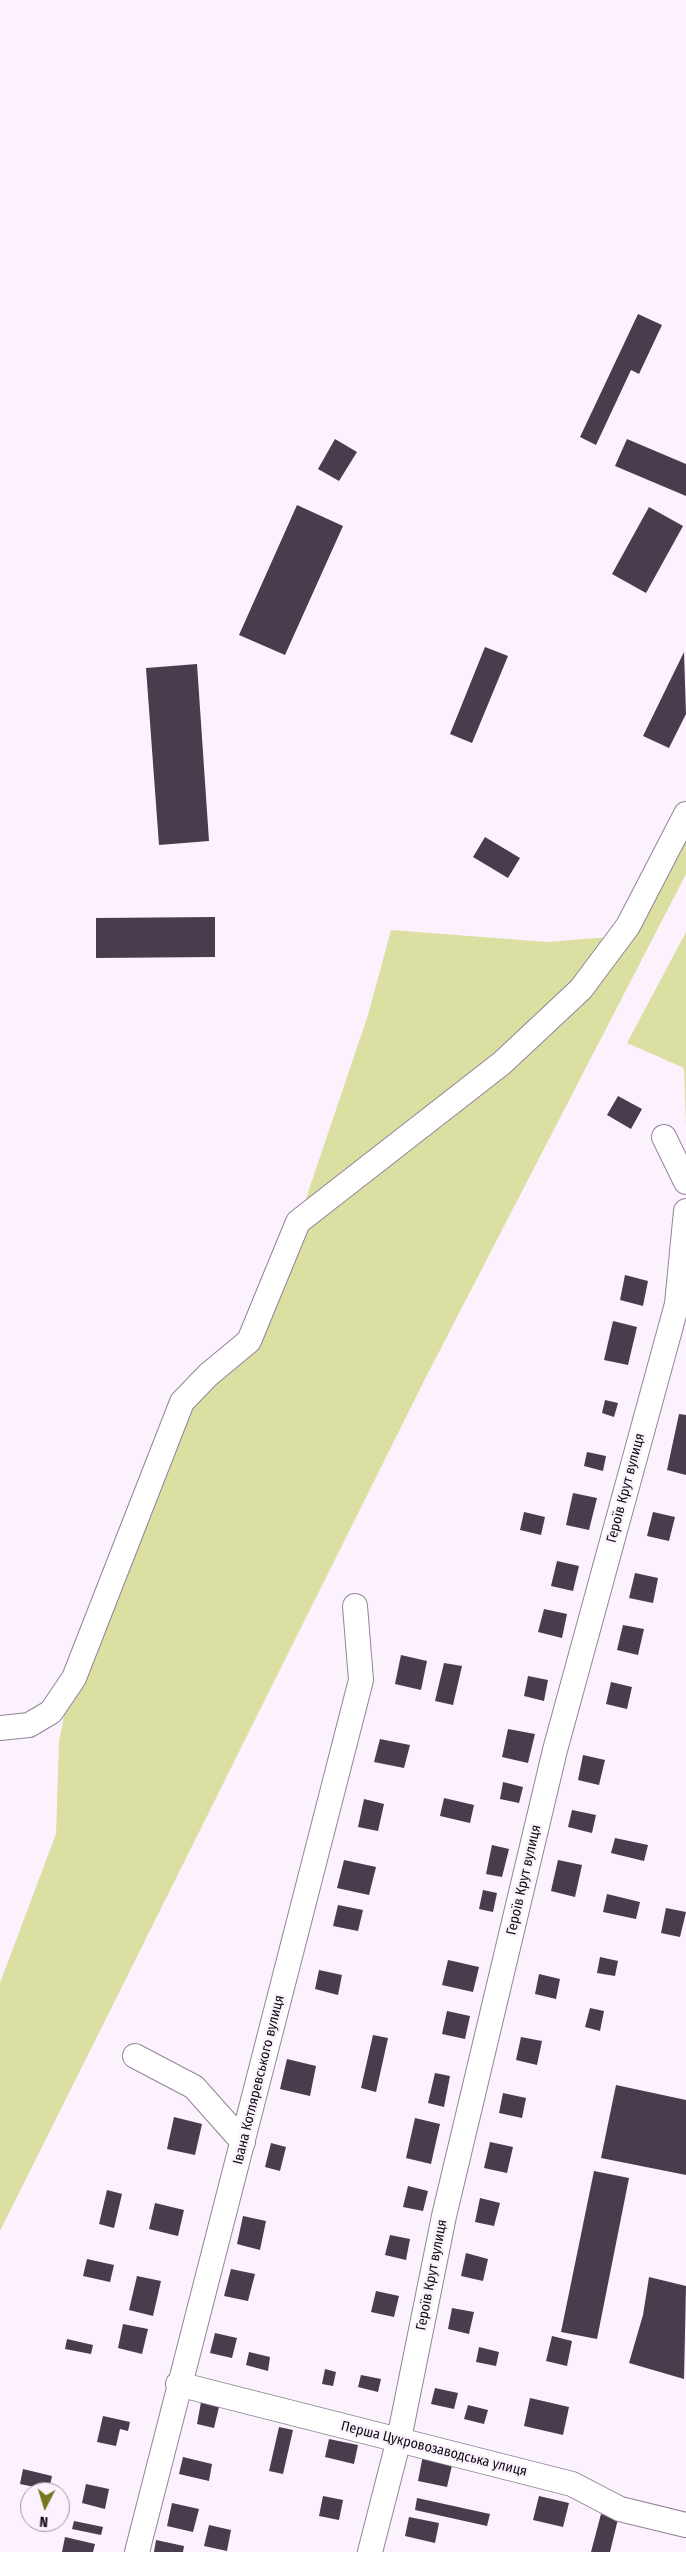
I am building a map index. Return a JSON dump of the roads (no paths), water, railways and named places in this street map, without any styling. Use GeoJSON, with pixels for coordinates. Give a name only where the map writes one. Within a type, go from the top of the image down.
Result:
{"type":"FeatureCollection","features":[{"type":"Feature","properties":{"kind":"street"},"geometry":{"type":"LineString","coordinates":[[0,1728],[29,1725],[51,1712],[74,1678],[182,1402],[208,1374],[249,1341],[298,1222],[502,1063],[581,990],[628,926],[686,814]]}},
{"type":"Feature","properties":{"kind":"street"},"geometry":{"type":"LineString","coordinates":[[664,1137],[686,1182]]}},
{"type":"Feature","properties":{"kind":"street","name":"Героїв Крут вулиця"},"geometry":{"type":"LineString","coordinates":[[370,2552],[399,2439],[444,2216],[555,1750],[677,1304],[686,1211]]}},
{"type":"Feature","properties":{"kind":"street","name":"Івана Котляревського вулиця"},"geometry":{"type":"LineString","coordinates":[[137,2552],[178,2384],[243,2142],[361,1680],[355,1606]]}},
{"type":"Feature","properties":{"kind":"street"},"geometry":{"type":"LineString","coordinates":[[136,2056],[194,2087],[243,2142]]}},
{"type":"Feature","properties":{"kind":"street","name":"Перша Цукровозаводська улиця"},"geometry":{"type":"LineString","coordinates":[[178,2384],[572,2484],[620,2509],[686,2525]]}}]}
